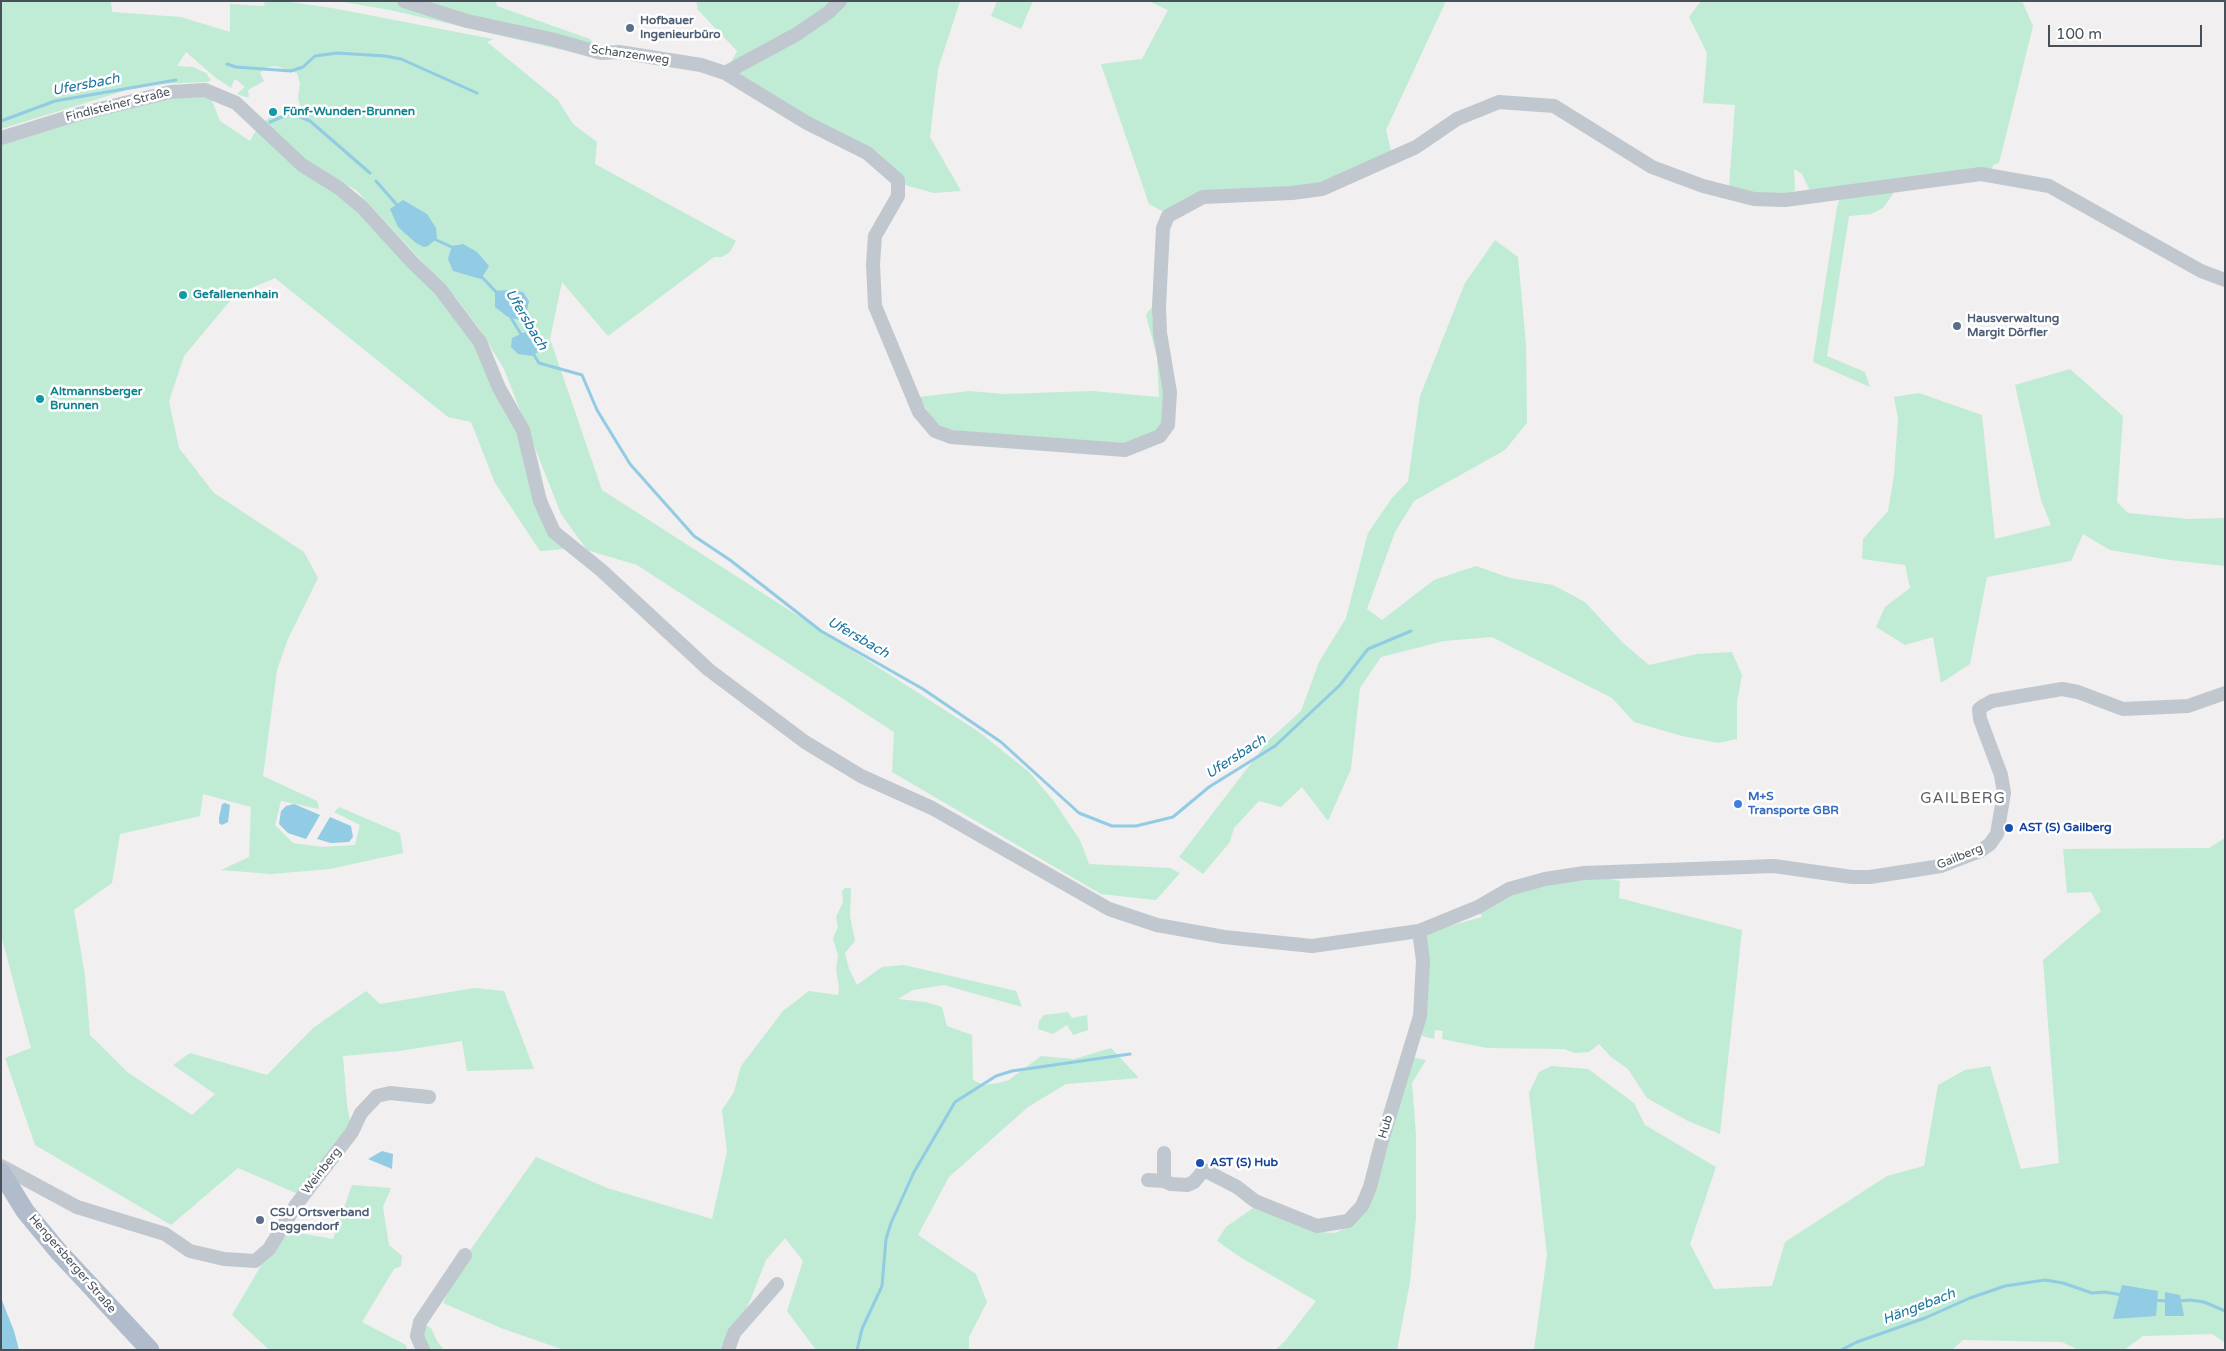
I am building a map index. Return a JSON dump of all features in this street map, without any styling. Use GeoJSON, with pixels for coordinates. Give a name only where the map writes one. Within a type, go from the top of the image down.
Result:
{"type":"FeatureCollection","features":[{"type":"Feature","properties":{"kind":"main road","name":"Hengersberger Straße"},"geometry":{"type":"LineString","coordinates":[[1,1172],[25,1211],[58,1251],[150,1350]]}},
{"type":"Feature","properties":{"kind":"street","name":"Schanzenweg"},"geometry":{"type":"LineString","coordinates":[[404,1],[467,21],[551,39],[601,53],[619,52],[701,65],[725,73],[806,123],[867,154],[898,180],[898,196],[875,236],[873,264],[875,306],[919,412],[935,431],[951,438],[1125,450],[1160,436],[1168,426],[1170,392],[1160,333],[1159,306],[1163,228],[1168,216],[1202,197],[1322,190],[1416,147],[1456,119],[1500,102],[1554,106],[1652,167],[1703,186],[1754,199],[1785,200],[1981,174],[2049,186],[2201,271],[2225,280]]}},
{"type":"Feature","properties":{"kind":"street"},"geometry":{"type":"LineString","coordinates":[[725,73],[797,34],[840,1]]}},
{"type":"Feature","properties":{"kind":"street","name":"Findlsteiner Straße"},"geometry":{"type":"LineString","coordinates":[[1,138],[75,114],[170,92],[205,90],[236,103],[302,165],[339,188],[362,207],[412,262],[440,289],[480,342],[499,388],[522,430],[540,501],[554,532],[601,570],[709,670],[805,742],[861,776],[932,808],[1109,909],[1157,924],[1224,937],[1312,946],[1419,931],[1478,907],[1508,889],[1545,879],[1584,873],[1774,866]]}},
{"type":"Feature","properties":{"kind":"street","name":"Gailberg"},"geometry":{"type":"LineString","coordinates":[[1774,866],[1852,877],[1870,877],[1941,866],[1990,844],[1997,834],[2004,793],[2001,775],[1979,715],[1980,709],[1992,701],[2062,689],[2078,692],[2123,709],[2150,709],[2196,705],[2225,693]]}},
{"type":"Feature","properties":{"kind":"street","name":"Hub"},"geometry":{"type":"LineString","coordinates":[[1164,1181],[1180,1186],[1188,1185],[1194,1182],[1204,1170],[1237,1187],[1255,1201],[1317,1226],[1348,1220],[1362,1206],[1420,1016],[1423,961],[1419,931]]}},
{"type":"Feature","properties":{"kind":"street","name":"Weinberg"},"geometry":{"type":"LineString","coordinates":[[1,1166],[77,1208],[165,1234],[190,1251],[224,1259],[255,1261],[269,1249],[296,1205],[352,1132],[361,1113],[377,1096],[390,1093],[429,1097]]}},
{"type":"Feature","properties":{"kind":"street"},"geometry":{"type":"LineString","coordinates":[[1148,1180],[1164,1181],[1164,1153]]}},
{"type":"Feature","properties":{"kind":"street"},"geometry":{"type":"LineString","coordinates":[[423,1350],[416,1336],[420,1322],[465,1255]]}},
{"type":"Feature","properties":{"kind":"street"},"geometry":{"type":"LineString","coordinates":[[728,1350],[734,1333],[776,1284]]}},
{"type":"Feature","properties":{"kind":"green space"},"geometry":{"type":"Polygon","coordinates":[[[1,1],[111,1],[112,12],[181,17],[230,32],[230,4],[264,6],[265,1],[283,1],[332,8],[493,39],[487,42],[558,100],[573,124],[597,142],[595,164],[736,241],[730,252],[722,257],[714,257],[608,336],[562,282],[550,339],[602,490],[979,732],[1029,772],[1053,800],[1080,840],[1089,864],[1170,868],[1180,873],[1156,900],[1101,894],[892,772],[894,732],[637,565],[587,550],[561,514],[504,369],[479,328],[456,298],[356,190],[304,161],[264,122],[271,116],[300,115],[301,108],[298,99],[300,83],[297,73],[276,66],[267,67],[260,73],[264,81],[248,90],[249,97],[246,97],[237,94],[245,87],[237,80],[234,80],[231,88],[216,78],[186,52],[177,66],[193,67],[206,73],[211,80],[207,82],[155,84],[127,90],[1,129],[1,1]]]}},
{"type":"Feature","properties":{"kind":"green space"},"geometry":{"type":"Polygon","coordinates":[[[337,1],[496,1],[497,6],[590,39],[601,53],[593,57],[390,10],[337,1]]]}},
{"type":"Feature","properties":{"kind":"green space"},"geometry":{"type":"Polygon","coordinates":[[[696,1],[960,1],[938,69],[930,137],[961,191],[934,193],[901,184],[868,153],[725,73],[737,51],[698,10],[696,1]]]}},
{"type":"Feature","properties":{"kind":"green space"},"geometry":{"type":"Polygon","coordinates":[[[997,1],[1033,1],[1021,29],[991,16],[997,1]]]}},
{"type":"Feature","properties":{"kind":"green space"},"geometry":{"type":"Polygon","coordinates":[[[1148,1],[1446,1],[1386,130],[1393,159],[1322,190],[1234,193],[1169,215],[1149,204],[1101,64],[1142,59],[1168,10],[1148,1]]]}},
{"type":"Feature","properties":{"kind":"green space"},"geometry":{"type":"Polygon","coordinates":[[[1701,1],[2022,1],[2033,26],[1999,163],[1993,165],[1992,169],[1810,191],[1802,174],[1794,169],[1795,190],[1787,195],[1756,194],[1729,187],[1735,105],[1703,103],[1707,53],[1689,17],[1701,1]]]}},
{"type":"Feature","properties":{"kind":"green space","name":"Gefallenenhain"},"geometry":{"type":"Polygon","coordinates":[[[189,95],[211,98],[220,121],[250,141],[258,127],[374,223],[468,331],[514,423],[564,549],[540,551],[495,483],[471,422],[448,417],[275,278],[235,295],[184,356],[169,401],[179,448],[214,493],[304,552],[318,578],[288,639],[277,670],[263,776],[317,801],[319,809],[281,801],[275,825],[293,843],[322,847],[355,845],[360,825],[334,812],[339,807],[400,833],[403,853],[330,869],[271,874],[221,870],[249,857],[251,807],[203,794],[200,816],[120,834],[112,883],[74,910],[85,976],[90,1035],[127,1072],[192,1115],[215,1094],[173,1065],[190,1053],[267,1075],[313,1028],[366,991],[380,1004],[474,988],[504,991],[534,1069],[467,1071],[462,1041],[399,1051],[343,1056],[347,1105],[352,1132],[303,1196],[238,1168],[171,1225],[35,1145],[5,1058],[31,1048],[1,935],[1,144],[130,105],[189,95]]]}},
{"type":"Feature","properties":{"kind":"green space"},"geometry":{"type":"Polygon","coordinates":[[[1895,191],[1883,208],[1871,214],[1849,216],[1827,356],[1865,372],[1870,387],[1813,362],[1840,198],[1895,191]]]}},
{"type":"Feature","properties":{"kind":"green space"},"geometry":{"type":"Polygon","coordinates":[[[1495,240],[1518,257],[1526,345],[1527,423],[1505,450],[1414,501],[1395,532],[1367,609],[1382,620],[1434,580],[1476,566],[1510,578],[1553,585],[1585,602],[1623,643],[1649,665],[1697,654],[1732,652],[1742,675],[1737,702],[1737,739],[1718,743],[1682,736],[1634,722],[1612,698],[1492,637],[1444,641],[1381,657],[1360,688],[1351,769],[1328,821],[1302,787],[1281,807],[1259,801],[1234,828],[1230,842],[1203,874],[1179,857],[1269,740],[1301,711],[1319,662],[1346,618],[1368,533],[1392,498],[1408,481],[1420,396],[1465,283],[1495,240]]]}},
{"type":"Feature","properties":{"kind":"green space"},"geometry":{"type":"Polygon","coordinates":[[[1154,304],[1156,307],[1152,319],[1156,329],[1166,391],[1165,420],[1158,432],[1128,444],[1082,442],[951,430],[935,423],[919,397],[969,391],[1005,394],[1092,391],[1159,397],[1157,357],[1146,315],[1154,304]]]}},
{"type":"Feature","properties":{"kind":"green space"},"geometry":{"type":"Polygon","coordinates":[[[2070,369],[2123,416],[2117,502],[2128,513],[2188,519],[2225,518],[2225,566],[2170,560],[2110,550],[2083,534],[2071,561],[1987,577],[1970,664],[1941,683],[1933,637],[1905,645],[1876,627],[1885,607],[1910,588],[1905,565],[1862,559],[1863,539],[1888,511],[1894,475],[1898,419],[1894,397],[1919,393],[1982,415],[1995,539],[2051,525],[2041,500],[2015,385],[2070,369]]]}},
{"type":"Feature","properties":{"kind":"green space"},"geometry":{"type":"Polygon","coordinates":[[[2225,838],[2225,1343],[2212,1334],[2143,1336],[2124,1350],[2079,1350],[2062,1342],[1963,1340],[1952,1350],[1534,1350],[1547,1255],[1529,1093],[1539,1072],[1551,1066],[1588,1069],[1634,1103],[1645,1125],[1716,1167],[1690,1244],[1714,1289],[1772,1286],[1785,1242],[1887,1176],[1924,1166],[1938,1085],[1965,1070],[1990,1066],[2021,1169],[2059,1163],[2043,960],[2101,911],[2091,892],[2067,893],[2063,849],[2209,848],[2225,838]]]}},
{"type":"Feature","properties":{"kind":"green space"},"geometry":{"type":"Polygon","coordinates":[[[1584,873],[1620,881],[1619,898],[1742,930],[1720,1134],[1688,1121],[1647,1098],[1628,1069],[1611,1057],[1599,1044],[1589,1052],[1575,1053],[1564,1049],[1487,1048],[1442,1039],[1443,1031],[1435,1030],[1434,1039],[1422,1036],[1424,937],[1435,930],[1482,917],[1478,907],[1509,889],[1584,873]]]}},
{"type":"Feature","properties":{"kind":"green space"},"geometry":{"type":"Polygon","coordinates":[[[845,888],[851,888],[850,916],[855,941],[845,953],[849,969],[857,985],[882,967],[904,965],[1016,991],[1022,1007],[944,985],[913,990],[898,999],[926,1002],[942,1007],[947,1026],[972,1035],[973,1080],[983,1085],[999,1083],[1009,1080],[1041,1056],[1074,1059],[1111,1048],[1139,1078],[1066,1084],[1028,1107],[949,1177],[918,1235],[976,1274],[987,1302],[969,1337],[969,1350],[816,1350],[787,1311],[803,1261],[785,1238],[766,1260],[750,1301],[725,1350],[564,1350],[501,1328],[443,1303],[466,1256],[536,1157],[607,1188],[712,1219],[727,1152],[722,1110],[734,1092],[741,1066],[783,1011],[809,991],[838,995],[839,987],[836,970],[838,956],[833,938],[838,927],[836,917],[843,902],[842,891],[845,888]]]}},
{"type":"Feature","properties":{"kind":"green space"},"geometry":{"type":"Polygon","coordinates":[[[1068,1012],[1072,1018],[1087,1015],[1088,1030],[1073,1035],[1067,1025],[1053,1034],[1038,1029],[1039,1021],[1044,1015],[1068,1012]]]}},
{"type":"Feature","properties":{"kind":"green space"},"geometry":{"type":"Polygon","coordinates":[[[1411,1057],[1426,1060],[1412,1083],[1416,1135],[1416,1217],[1410,1282],[1397,1350],[1275,1350],[1285,1341],[1316,1301],[1240,1257],[1217,1241],[1226,1227],[1256,1206],[1316,1232],[1335,1233],[1348,1227],[1365,1212],[1411,1057]]]}},
{"type":"Feature","properties":{"kind":"green space"},"geometry":{"type":"Polygon","coordinates":[[[352,1185],[391,1188],[383,1207],[389,1245],[402,1256],[401,1266],[394,1269],[362,1322],[406,1345],[407,1350],[269,1350],[232,1315],[282,1230],[333,1239],[352,1185]]]}},
{"type":"Feature","properties":{"kind":"green space"},"geometry":{"type":"Polygon","coordinates":[[[422,1323],[431,1328],[444,1350],[424,1350],[422,1323]]]}},
{"type":"Feature","properties":{"kind":"water"},"geometry":{"type":"Polygon","coordinates":[[[403,200],[427,214],[436,228],[437,238],[428,246],[424,247],[416,243],[398,227],[390,209],[403,200]]]}},
{"type":"Feature","properties":{"kind":"water"},"geometry":{"type":"Polygon","coordinates":[[[463,244],[477,252],[489,266],[481,279],[453,271],[448,259],[452,246],[463,244]]]}},
{"type":"Feature","properties":{"kind":"water"},"geometry":{"type":"Polygon","coordinates":[[[495,291],[523,292],[529,301],[526,315],[519,320],[508,317],[495,307],[495,291]]]}},
{"type":"Feature","properties":{"kind":"water"},"geometry":{"type":"Polygon","coordinates":[[[525,332],[537,340],[538,352],[532,356],[518,354],[511,347],[512,338],[525,332]]]}},
{"type":"Feature","properties":{"kind":"water"},"geometry":{"type":"Polygon","coordinates":[[[222,804],[230,805],[228,822],[222,825],[219,823],[219,818],[222,804]]]}},
{"type":"Feature","properties":{"kind":"water"},"geometry":{"type":"Polygon","coordinates":[[[294,804],[320,815],[306,839],[288,833],[279,824],[281,811],[286,806],[294,804]]]}},
{"type":"Feature","properties":{"kind":"water"},"geometry":{"type":"Polygon","coordinates":[[[330,817],[351,826],[353,837],[349,842],[331,843],[317,839],[330,817]]]}},
{"type":"Feature","properties":{"kind":"water"},"geometry":{"type":"Polygon","coordinates":[[[382,1151],[393,1154],[392,1169],[368,1159],[382,1151]]]}},
{"type":"Feature","properties":{"kind":"water"},"geometry":{"type":"Polygon","coordinates":[[[2122,1285],[2158,1291],[2156,1316],[2113,1319],[2122,1285]]]}},
{"type":"Feature","properties":{"kind":"water"},"geometry":{"type":"Polygon","coordinates":[[[2165,1292],[2180,1295],[2184,1316],[2165,1316],[2165,1292]]]}},
{"type":"Feature","properties":{"kind":"water"},"geometry":{"type":"Polygon","coordinates":[[[1,1298],[14,1331],[19,1350],[1,1350],[1,1298]]]}},
{"type":"Feature","properties":{"kind":"waterway"},"geometry":{"type":"LineString","coordinates":[[227,64],[236,67],[291,71],[303,67],[315,56],[337,53],[385,56],[401,59],[477,93]]}},
{"type":"Feature","properties":{"kind":"waterway","name":"Ufersbach"},"geometry":{"type":"LineString","coordinates":[[1,121],[55,101],[176,80]]}},
{"type":"Feature","properties":{"kind":"waterway","name":"Ufersbach"},"geometry":{"type":"LineString","coordinates":[[270,122],[291,113],[310,121],[370,173]]}},
{"type":"Feature","properties":{"kind":"waterway","name":"Ufersbach"},"geometry":{"type":"LineString","coordinates":[[376,181],[397,205]]}},
{"type":"Feature","properties":{"kind":"waterway","name":"Ufersbach"},"geometry":{"type":"LineString","coordinates":[[432,238],[454,248]]}},
{"type":"Feature","properties":{"kind":"waterway","name":"Ufersbach"},"geometry":{"type":"LineString","coordinates":[[479,274],[497,293]]}},
{"type":"Feature","properties":{"kind":"waterway","name":"Ufersbach"},"geometry":{"type":"LineString","coordinates":[[510,316],[522,336]]}},
{"type":"Feature","properties":{"kind":"waterway","name":"Ufersbach"},"geometry":{"type":"LineString","coordinates":[[532,352],[539,363],[582,375],[597,410],[630,464],[694,536],[730,560],[821,631],[923,689],[1001,742],[1079,813],[1112,826],[1136,826],[1173,817],[1209,787],[1275,746],[1340,685],[1368,649],[1411,631]]}},
{"type":"Feature","properties":{"kind":"waterway"},"geometry":{"type":"LineString","coordinates":[[857,1350],[862,1329],[882,1286],[886,1239],[891,1223],[914,1172],[955,1102],[996,1076],[1012,1071],[1130,1054]]}},
{"type":"Feature","properties":{"kind":"waterway","name":"Hängebach"},"geometry":{"type":"LineString","coordinates":[[1841,1350],[1857,1342],[1925,1318],[1970,1298],[2005,1286],[2045,1280],[2063,1283],[2092,1293],[2104,1292],[2123,1295]]}},
{"type":"Feature","properties":{"kind":"waterway"},"geometry":{"type":"LineString","coordinates":[[2153,1300],[2167,1301]]}},
{"type":"Feature","properties":{"kind":"waterway"},"geometry":{"type":"LineString","coordinates":[[2178,1301],[2204,1302],[2225,1311]]}},
{"type":"Feature","properties":{"kind":"place","name":"Hofbauer Ingenieurbüro"},"geometry":{"type":"Point","coordinates":[630,28]}},
{"type":"Feature","properties":{"kind":"place","name":"Fünf-Wunden-Brunnen"},"geometry":{"type":"Point","coordinates":[273,112]}},
{"type":"Feature","properties":{"kind":"place","name":"Gefallenenhain"},"geometry":{"type":"Point","coordinates":[183,295]}},
{"type":"Feature","properties":{"kind":"place","name":"Hausverwaltung Margit Dörfler"},"geometry":{"type":"Point","coordinates":[1957,326]}},
{"type":"Feature","properties":{"kind":"place","name":"Altmannsberger Brunnen"},"geometry":{"type":"Point","coordinates":[40,399]}},
{"type":"Feature","properties":{"kind":"place","name":"M+S Transporte GBR"},"geometry":{"type":"Point","coordinates":[1738,804]}},
{"type":"Feature","properties":{"kind":"place","name":"AST (S) Gailberg"},"geometry":{"type":"Point","coordinates":[2009,828]}},
{"type":"Feature","properties":{"kind":"place","name":"AST (S) Hub"},"geometry":{"type":"Point","coordinates":[1200,1163]}},
{"type":"Feature","properties":{"kind":"place","name":"CSU Ortsverband Deggendorf"},"geometry":{"type":"Point","coordinates":[260,1220]}},
{"type":"Feature","properties":{"kind":"district","name":"GAILBERG"},"geometry":{"type":"Point","coordinates":[1963,799]}}]}
